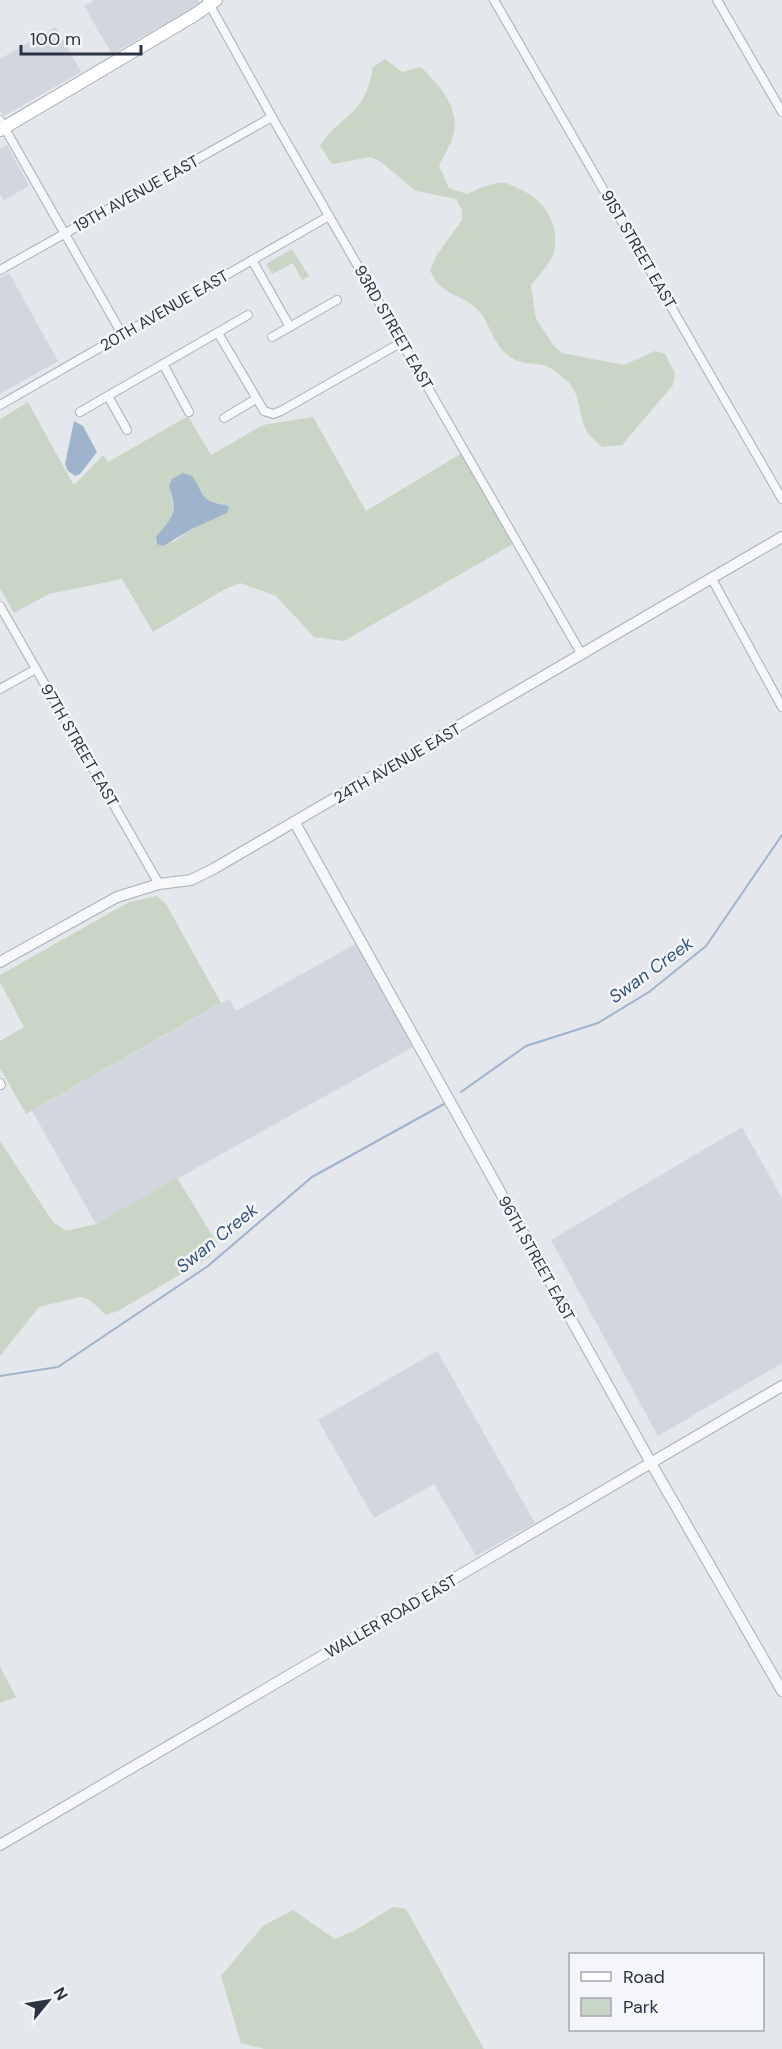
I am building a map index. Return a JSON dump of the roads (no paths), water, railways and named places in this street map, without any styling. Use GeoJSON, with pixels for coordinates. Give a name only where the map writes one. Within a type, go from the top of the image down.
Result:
{"type":"FeatureCollection","features":[{"type":"Feature","properties":{"kind":"main road"},"geometry":{"type":"LineString","coordinates":[[1,126],[211,2]]}},
{"type":"Feature","properties":{"kind":"street","name":"91ST STREET EAST"},"geometry":{"type":"LineString","coordinates":[[494,0],[782,499]]}},
{"type":"Feature","properties":{"kind":"street"},"geometry":{"type":"LineString","coordinates":[[717,0],[782,112]]}},
{"type":"Feature","properties":{"kind":"street","name":"93RD STREET EAST"},"geometry":{"type":"LineString","coordinates":[[211,2],[272,117],[582,655]]}},
{"type":"Feature","properties":{"kind":"street","name":"19TH AVENUE EAST"},"geometry":{"type":"LineString","coordinates":[[0,270],[272,117]]}},
{"type":"Feature","properties":{"kind":"street"},"geometry":{"type":"LineString","coordinates":[[1,126],[122,334]]}},
{"type":"Feature","properties":{"kind":"street","name":"20TH AVENUE EAST"},"geometry":{"type":"LineString","coordinates":[[0,405],[329,216]]}},
{"type":"Feature","properties":{"kind":"street"},"geometry":{"type":"LineString","coordinates":[[252,260],[290,327]]}},
{"type":"Feature","properties":{"kind":"street"},"geometry":{"type":"LineString","coordinates":[[272,337],[337,300]]}},
{"type":"Feature","properties":{"kind":"street"},"geometry":{"type":"LineString","coordinates":[[80,412],[248,315]]}},
{"type":"Feature","properties":{"kind":"street"},"geometry":{"type":"LineString","coordinates":[[218,333],[264,411],[278,413],[402,342]]}},
{"type":"Feature","properties":{"kind":"street"},"geometry":{"type":"LineString","coordinates":[[163,364],[189,412]]}},
{"type":"Feature","properties":{"kind":"street"},"geometry":{"type":"LineString","coordinates":[[108,396],[127,430]]}},
{"type":"Feature","properties":{"kind":"street"},"geometry":{"type":"LineString","coordinates":[[224,418],[256,399]]}},
{"type":"Feature","properties":{"kind":"street","name":"24TH AVENUE EAST"},"geometry":{"type":"LineString","coordinates":[[0,962],[117,897],[159,884],[191,880],[215,868],[782,537]]}},
{"type":"Feature","properties":{"kind":"street"},"geometry":{"type":"LineString","coordinates":[[712,579],[782,707]]}},
{"type":"Feature","properties":{"kind":"street","name":"97TH STREET EAST"},"geometry":{"type":"LineString","coordinates":[[0,606],[159,884]]}},
{"type":"Feature","properties":{"kind":"street"},"geometry":{"type":"LineString","coordinates":[[0,689],[36,669]]}},
{"type":"Feature","properties":{"kind":"street","name":"96TH STREET EAST"},"geometry":{"type":"LineString","coordinates":[[295,823],[651,1463],[782,1691]]}},
{"type":"Feature","properties":{"kind":"street","name":"WALLER ROAD EAST"},"geometry":{"type":"LineString","coordinates":[[0,1845],[782,1386]]}},
{"type":"Feature","properties":{"kind":"water"},"geometry":{"type":"Polygon","coordinates":[[[74,421],[83,426],[97,452],[80,474],[75,476],[68,471],[65,464],[74,421]]]}},
{"type":"Feature","properties":{"kind":"water"},"geometry":{"type":"Polygon","coordinates":[[[183,473],[192,476],[204,496],[211,502],[229,507],[227,513],[192,529],[163,546],[157,544],[156,537],[173,514],[169,486],[172,479],[183,473]]]}},
{"type":"Feature","properties":{"kind":"waterway","name":"Swan Creek"},"geometry":{"type":"LineString","coordinates":[[461,1092],[526,1046],[598,1023],[649,992],[706,946],[782,835]]}},
{"type":"Feature","properties":{"kind":"waterway","name":"Swan Creek"},"geometry":{"type":"LineString","coordinates":[[0,1376],[58,1367],[208,1266],[312,1177],[444,1104]]}}]}
